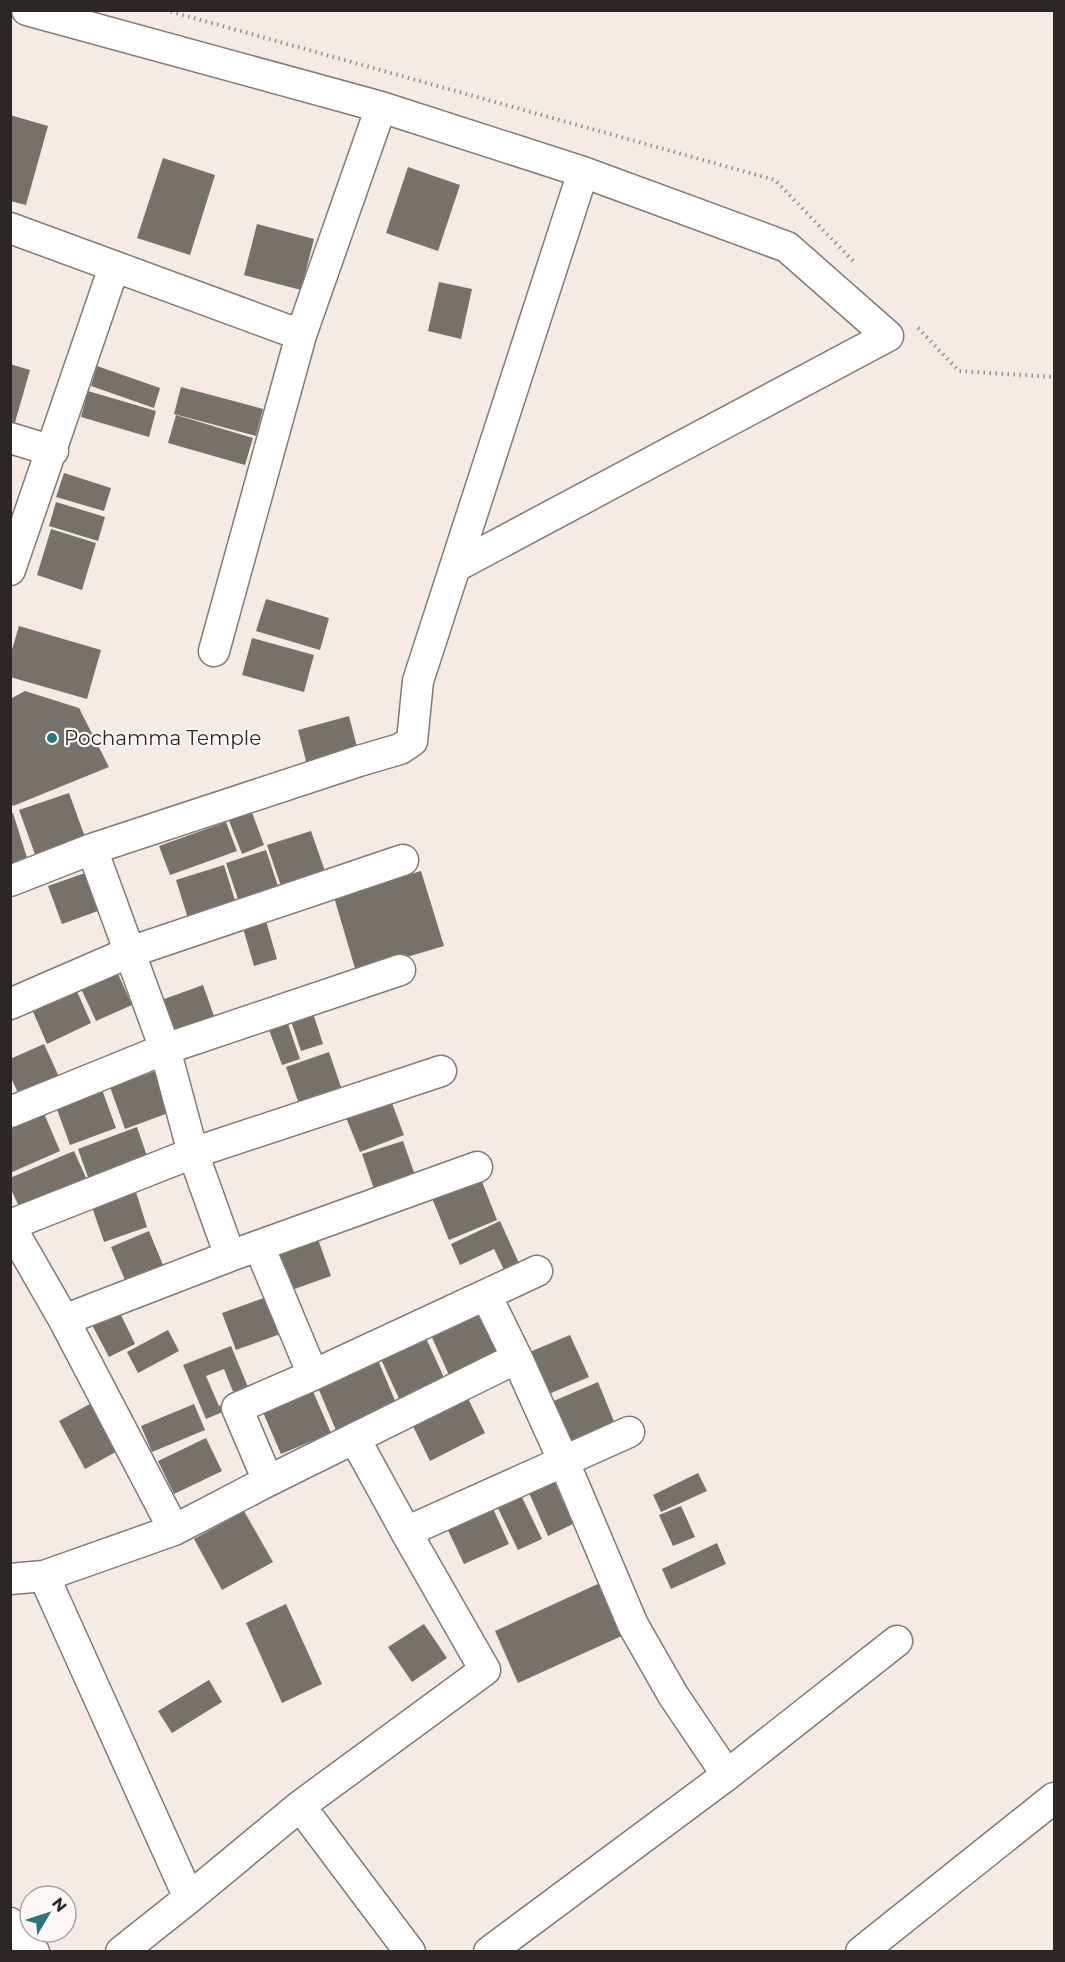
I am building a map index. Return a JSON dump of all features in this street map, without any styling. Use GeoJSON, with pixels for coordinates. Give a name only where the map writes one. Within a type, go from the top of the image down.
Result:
{"type":"FeatureCollection","features":[{"type":"Feature","properties":{"kind":"street"},"geometry":{"type":"LineString","coordinates":[[27,10],[381,108],[583,172],[787,247],[888,336],[455,567]]}},
{"type":"Feature","properties":{"kind":"street"},"geometry":{"type":"LineString","coordinates":[[214,651],[300,335],[381,108]]}},
{"type":"Feature","properties":{"kind":"street"},"geometry":{"type":"LineString","coordinates":[[10,881],[92,849],[400,749],[412,741],[418,681],[583,172]]}},
{"type":"Feature","properties":{"kind":"street"},"geometry":{"type":"LineString","coordinates":[[10,228],[300,335]]}},
{"type":"Feature","properties":{"kind":"street"},"geometry":{"type":"LineString","coordinates":[[10,570],[114,267]]}},
{"type":"Feature","properties":{"kind":"street"},"geometry":{"type":"LineString","coordinates":[[10,438],[52,452]]}},
{"type":"Feature","properties":{"kind":"street"},"geometry":{"type":"LineString","coordinates":[[92,849],[165,1049],[193,1153],[230,1256]]}},
{"type":"Feature","properties":{"kind":"street"},"geometry":{"type":"LineString","coordinates":[[10,1004],[130,952],[403,860]]}},
{"type":"Feature","properties":{"kind":"street"},"geometry":{"type":"LineString","coordinates":[[10,1112],[165,1049],[400,970]]}},
{"type":"Feature","properties":{"kind":"street"},"geometry":{"type":"LineString","coordinates":[[174,1530],[64,1320],[10,1225],[193,1153],[441,1071]]}},
{"type":"Feature","properties":{"kind":"street"},"geometry":{"type":"LineString","coordinates":[[64,1320],[230,1256],[477,1167]]}},
{"type":"Feature","properties":{"kind":"street"},"geometry":{"type":"LineString","coordinates":[[259,1246],[314,1375]]}},
{"type":"Feature","properties":{"kind":"street"},"geometry":{"type":"LineString","coordinates":[[268,1481],[237,1408],[314,1375],[537,1271]]}},
{"type":"Feature","properties":{"kind":"street"},"geometry":{"type":"LineString","coordinates":[[486,1295],[564,1462],[633,1625],[673,1695],[727,1775]]}},
{"type":"Feature","properties":{"kind":"street"},"geometry":{"type":"LineString","coordinates":[[10,1579],[45,1576],[174,1530],[517,1358]]}},
{"type":"Feature","properties":{"kind":"street"},"geometry":{"type":"LineString","coordinates":[[406,1533],[629,1432]]}},
{"type":"Feature","properties":{"kind":"street"},"geometry":{"type":"LineString","coordinates":[[121,1952],[300,1806],[485,1670],[355,1439]]}},
{"type":"Feature","properties":{"kind":"street"},"geometry":{"type":"LineString","coordinates":[[45,1576],[189,1898]]}},
{"type":"Feature","properties":{"kind":"street"},"geometry":{"type":"LineString","coordinates":[[489,1952],[727,1775],[897,1641]]}},
{"type":"Feature","properties":{"kind":"street"},"geometry":{"type":"LineString","coordinates":[[861,1952],[1054,1798]]}},
{"type":"Feature","properties":{"kind":"street"},"geometry":{"type":"LineString","coordinates":[[300,1806],[410,1952]]}},
{"type":"Feature","properties":{"kind":"street"},"geometry":{"type":"LineString","coordinates":[[10,1923],[34,1952]]}},
{"type":"Feature","properties":{"kind":"path"},"geometry":{"type":"LineString","coordinates":[[959,371],[1054,377]]}},
{"type":"Feature","properties":{"kind":"building"},"geometry":{"type":"Polygon","coordinates":[[[10,115],[48,126],[26,205],[10,201],[10,115]]]}},
{"type":"Feature","properties":{"kind":"building"},"geometry":{"type":"Polygon","coordinates":[[[163,158],[215,175],[190,255],[137,238],[163,158]]]}},
{"type":"Feature","properties":{"kind":"building"},"geometry":{"type":"Polygon","coordinates":[[[408,167],[460,185],[438,251],[386,233],[408,167]]]}},
{"type":"Feature","properties":{"kind":"building"},"geometry":{"type":"Polygon","coordinates":[[[257,224],[314,239],[301,290],[244,275],[257,224]]]}},
{"type":"Feature","properties":{"kind":"building"},"geometry":{"type":"Polygon","coordinates":[[[439,282],[472,289],[461,339],[428,331],[439,282]]]}},
{"type":"Feature","properties":{"kind":"building"},"geometry":{"type":"Polygon","coordinates":[[[10,364],[30,370],[14,426],[10,425],[10,364]]]}},
{"type":"Feature","properties":{"kind":"building"},"geometry":{"type":"Polygon","coordinates":[[[97,366],[160,388],[154,408],[91,386],[97,366]]]}},
{"type":"Feature","properties":{"kind":"building"},"geometry":{"type":"Polygon","coordinates":[[[181,387],[263,409],[256,436],[174,414],[181,387]]]}},
{"type":"Feature","properties":{"kind":"building"},"geometry":{"type":"Polygon","coordinates":[[[88,391],[156,411],[149,437],[81,417],[88,391]]]}},
{"type":"Feature","properties":{"kind":"building"},"geometry":{"type":"Polygon","coordinates":[[[176,415],[253,438],[245,465],[168,443],[176,415]]]}},
{"type":"Feature","properties":{"kind":"building"},"geometry":{"type":"Polygon","coordinates":[[[64,473],[111,488],[104,511],[56,497],[64,473]]]}},
{"type":"Feature","properties":{"kind":"building"},"geometry":{"type":"Polygon","coordinates":[[[56,502],[105,517],[98,541],[49,526],[56,502]]]}},
{"type":"Feature","properties":{"kind":"building"},"geometry":{"type":"Polygon","coordinates":[[[51,529],[96,543],[82,590],[37,575],[51,529]]]}},
{"type":"Feature","properties":{"kind":"building"},"geometry":{"type":"Polygon","coordinates":[[[266,599],[329,618],[320,650],[256,631],[266,599]]]}},
{"type":"Feature","properties":{"kind":"building"},"geometry":{"type":"Polygon","coordinates":[[[19,626],[101,650],[87,699],[10,677],[10,656],[19,626]]]}},
{"type":"Feature","properties":{"kind":"building"},"geometry":{"type":"Polygon","coordinates":[[[252,638],[314,655],[304,692],[242,675],[252,638]]]}},
{"type":"Feature","properties":{"kind":"building","name":"Pochamma Temple"},"geometry":{"type":"Polygon","coordinates":[[[25,691],[79,708],[109,767],[13,806],[10,802],[10,699],[25,691]]]}},
{"type":"Feature","properties":{"kind":"building"},"geometry":{"type":"Polygon","coordinates":[[[349,716],[358,751],[307,765],[298,730],[349,716]]]}},
{"type":"Feature","properties":{"kind":"building"},"geometry":{"type":"Polygon","coordinates":[[[69,793],[86,840],[36,857],[19,810],[69,793]]]}},
{"type":"Feature","properties":{"kind":"building"},"geometry":{"type":"Polygon","coordinates":[[[251,810],[264,845],[242,854],[228,818],[251,810]]]}},
{"type":"Feature","properties":{"kind":"building"},"geometry":{"type":"Polygon","coordinates":[[[13,813],[29,864],[10,870],[10,814],[13,813]]]}},
{"type":"Feature","properties":{"kind":"building"},"geometry":{"type":"Polygon","coordinates":[[[226,822],[237,851],[170,875],[159,846],[226,822]]]}},
{"type":"Feature","properties":{"kind":"building"},"geometry":{"type":"Polygon","coordinates":[[[311,831],[326,874],[282,889],[267,845],[311,831]]]}},
{"type":"Feature","properties":{"kind":"building"},"geometry":{"type":"Polygon","coordinates":[[[266,850],[281,895],[241,908],[226,863],[266,850]]]}},
{"type":"Feature","properties":{"kind":"building"},"geometry":{"type":"Polygon","coordinates":[[[224,865],[238,910],[190,925],[176,880],[224,865]]]}},
{"type":"Feature","properties":{"kind":"building"},"geometry":{"type":"Polygon","coordinates":[[[421,871],[444,946],[356,972],[334,897],[421,871]]]}},
{"type":"Feature","properties":{"kind":"building"},"geometry":{"type":"Polygon","coordinates":[[[85,873],[98,911],[62,924],[48,886],[85,873]]]}},
{"type":"Feature","properties":{"kind":"building"},"geometry":{"type":"Polygon","coordinates":[[[266,921],[277,959],[254,966],[243,928],[266,921]]]}},
{"type":"Feature","properties":{"kind":"building"},"geometry":{"type":"Polygon","coordinates":[[[114,965],[132,1005],[96,1021],[78,982],[114,965]]]}},
{"type":"Feature","properties":{"kind":"building"},"geometry":{"type":"Polygon","coordinates":[[[203,985],[215,1019],[168,1035],[156,1002],[203,985]]]}},
{"type":"Feature","properties":{"kind":"building"},"geometry":{"type":"Polygon","coordinates":[[[75,987],[91,1023],[47,1044],[31,1007],[75,987]]]}},
{"type":"Feature","properties":{"kind":"building"},"geometry":{"type":"Polygon","coordinates":[[[312,1010],[323,1044],[301,1051],[290,1018],[312,1010]]]}},
{"type":"Feature","properties":{"kind":"building"},"geometry":{"type":"Polygon","coordinates":[[[287,1021],[300,1059],[282,1065],[268,1027],[287,1021]]]}},
{"type":"Feature","properties":{"kind":"building"},"geometry":{"type":"Polygon","coordinates":[[[44,1044],[61,1081],[21,1099],[10,1076],[10,1059],[44,1044]]]}},
{"type":"Feature","properties":{"kind":"building"},"geometry":{"type":"Polygon","coordinates":[[[329,1052],[343,1093],[300,1107],[286,1067],[329,1052]]]}},
{"type":"Feature","properties":{"kind":"building"},"geometry":{"type":"Polygon","coordinates":[[[164,1068],[179,1109],[125,1129],[110,1087],[164,1068]]]}},
{"type":"Feature","properties":{"kind":"building"},"geometry":{"type":"Polygon","coordinates":[[[101,1087],[116,1128],[70,1145],[55,1104],[101,1087]]]}},
{"type":"Feature","properties":{"kind":"building"},"geometry":{"type":"Polygon","coordinates":[[[390,1098],[404,1135],[360,1152],[345,1115],[390,1098]]]}},
{"type":"Feature","properties":{"kind":"building"},"geometry":{"type":"Polygon","coordinates":[[[43,1111],[60,1151],[10,1173],[10,1126],[43,1111]]]}},
{"type":"Feature","properties":{"kind":"building"},"geometry":{"type":"Polygon","coordinates":[[[137,1127],[149,1162],[90,1183],[78,1149],[137,1127]]]}},
{"type":"Feature","properties":{"kind":"building"},"geometry":{"type":"Polygon","coordinates":[[[403,1141],[417,1181],[376,1195],[362,1154],[403,1141]]]}},
{"type":"Feature","properties":{"kind":"building"},"geometry":{"type":"Polygon","coordinates":[[[74,1151],[88,1182],[21,1211],[10,1187],[10,1178],[74,1151]]]}},
{"type":"Feature","properties":{"kind":"building"},"geometry":{"type":"Polygon","coordinates":[[[481,1179],[497,1220],[449,1240],[432,1198],[481,1179]]]}},
{"type":"Feature","properties":{"kind":"building"},"geometry":{"type":"Polygon","coordinates":[[[135,1189],[147,1227],[104,1242],[91,1204],[135,1189]]]}},
{"type":"Feature","properties":{"kind":"building"},"geometry":{"type":"Polygon","coordinates":[[[500,1221],[522,1270],[507,1276],[494,1249],[460,1265],[451,1244],[500,1221]]]}},
{"type":"Feature","properties":{"kind":"building"},"geometry":{"type":"Polygon","coordinates":[[[149,1231],[163,1265],[125,1280],[111,1247],[149,1231]]]}},
{"type":"Feature","properties":{"kind":"building"},"geometry":{"type":"Polygon","coordinates":[[[318,1239],[331,1276],[286,1292],[273,1256],[318,1239]]]}},
{"type":"Feature","properties":{"kind":"building"},"geometry":{"type":"Polygon","coordinates":[[[272,1295],[286,1332],[236,1350],[222,1313],[272,1295]]]}},
{"type":"Feature","properties":{"kind":"building"},"geometry":{"type":"Polygon","coordinates":[[[485,1308],[508,1358],[453,1384],[430,1333],[485,1308]]]}},
{"type":"Feature","properties":{"kind":"building"},"geometry":{"type":"Polygon","coordinates":[[[118,1309],[135,1344],[109,1357],[91,1323],[118,1309]]]}},
{"type":"Feature","properties":{"kind":"building"},"geometry":{"type":"Polygon","coordinates":[[[168,1330],[179,1351],[138,1373],[127,1352],[168,1330]]]}},
{"type":"Feature","properties":{"kind":"building"},"geometry":{"type":"Polygon","coordinates":[[[570,1335],[589,1377],[544,1396],[525,1354],[570,1335]]]}},
{"type":"Feature","properties":{"kind":"building"},"geometry":{"type":"Polygon","coordinates":[[[425,1336],[447,1384],[402,1405],[380,1357],[425,1336]]]}},
{"type":"Feature","properties":{"kind":"building"},"geometry":{"type":"Polygon","coordinates":[[[231,1346],[253,1399],[206,1419],[183,1365],[231,1346]],[[224,1369],[206,1376],[219,1406],[236,1399],[224,1369]]]}},
{"type":"Feature","properties":{"kind":"building"},"geometry":{"type":"Polygon","coordinates":[[[377,1358],[399,1410],[338,1435],[316,1383],[377,1358]]]}},
{"type":"Feature","properties":{"kind":"building"},"geometry":{"type":"Polygon","coordinates":[[[309,1382],[331,1433],[281,1454],[259,1403],[309,1382]]]}},
{"type":"Feature","properties":{"kind":"building"},"geometry":{"type":"Polygon","coordinates":[[[598,1382],[615,1424],[566,1445],[549,1403],[598,1382]]]}},
{"type":"Feature","properties":{"kind":"building"},"geometry":{"type":"Polygon","coordinates":[[[463,1388],[485,1433],[430,1461],[408,1416],[463,1388]]]}},
{"type":"Feature","properties":{"kind":"building"},"geometry":{"type":"Polygon","coordinates":[[[97,1400],[123,1448],[85,1469],[59,1421],[97,1400]]]}},
{"type":"Feature","properties":{"kind":"building"},"geometry":{"type":"Polygon","coordinates":[[[194,1404],[205,1430],[152,1452],[141,1426],[194,1404]]]}},
{"type":"Feature","properties":{"kind":"building"},"geometry":{"type":"Polygon","coordinates":[[[206,1438],[222,1471],[174,1494],[158,1461],[206,1438]]]}},
{"type":"Feature","properties":{"kind":"building"},"geometry":{"type":"Polygon","coordinates":[[[698,1473],[707,1491],[661,1512],[653,1495],[698,1473]]]}},
{"type":"Feature","properties":{"kind":"building"},"geometry":{"type":"Polygon","coordinates":[[[551,1474],[573,1524],[548,1536],[526,1486],[551,1474]]]}},
{"type":"Feature","properties":{"kind":"building"},"geometry":{"type":"Polygon","coordinates":[[[520,1493],[542,1539],[518,1550],[496,1504],[520,1493]]]}},
{"type":"Feature","properties":{"kind":"building"},"geometry":{"type":"Polygon","coordinates":[[[491,1504],[509,1544],[464,1564],[445,1524],[491,1504]]]}},
{"type":"Feature","properties":{"kind":"building"},"geometry":{"type":"Polygon","coordinates":[[[681,1506],[695,1537],[673,1546],[659,1515],[681,1506]]]}},
{"type":"Feature","properties":{"kind":"building"},"geometry":{"type":"Polygon","coordinates":[[[244,1511],[273,1562],[222,1590],[194,1539],[244,1511]]]}},
{"type":"Feature","properties":{"kind":"building"},"geometry":{"type":"Polygon","coordinates":[[[717,1543],[726,1564],[671,1589],[662,1569],[717,1543]]]}},
{"type":"Feature","properties":{"kind":"building"},"geometry":{"type":"Polygon","coordinates":[[[600,1583],[624,1635],[518,1683],[495,1631],[600,1583]]]}},
{"type":"Feature","properties":{"kind":"building"},"geometry":{"type":"Polygon","coordinates":[[[286,1604],[322,1684],[282,1703],[246,1623],[286,1604]]]}},
{"type":"Feature","properties":{"kind":"building"},"geometry":{"type":"Polygon","coordinates":[[[424,1624],[447,1658],[412,1682],[388,1647],[424,1624]]]}},
{"type":"Feature","properties":{"kind":"building"},"geometry":{"type":"Polygon","coordinates":[[[209,1680],[222,1702],[172,1733],[158,1711],[209,1680]]]}},
{"type":"Feature","properties":{"kind":"place","name":"Pochamma Temple"},"geometry":{"type":"Point","coordinates":[52,738]}}]}
